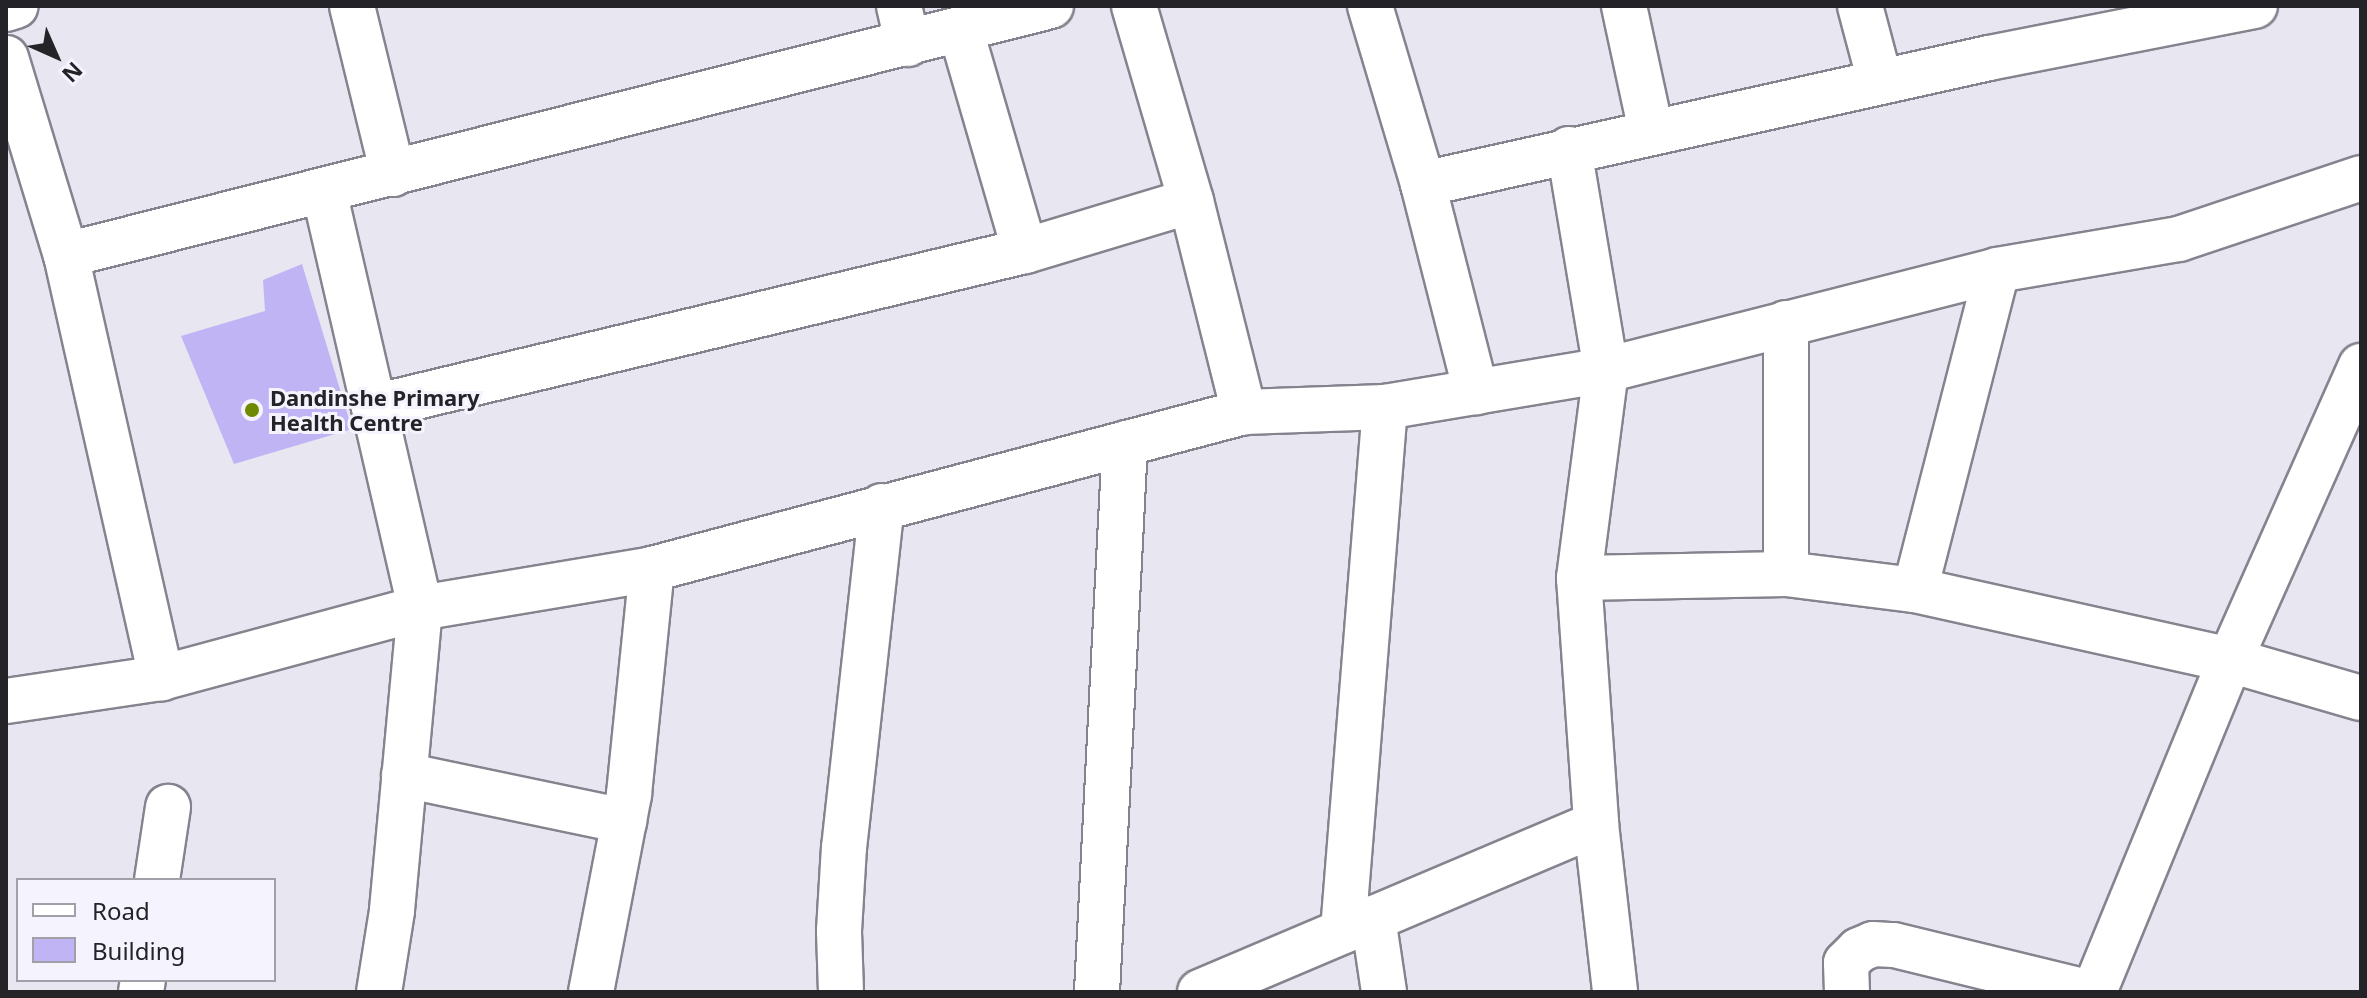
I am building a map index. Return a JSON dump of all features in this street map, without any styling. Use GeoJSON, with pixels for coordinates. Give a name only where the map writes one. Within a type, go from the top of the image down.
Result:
{"type":"FeatureCollection","features":[{"type":"Feature","properties":{"kind":"street"},"geometry":{"type":"LineString","coordinates":[[6,9],[16,6]]}},
{"type":"Feature","properties":{"kind":"street"},"geometry":{"type":"LineString","coordinates":[[352,6],[393,174]]}},
{"type":"Feature","properties":{"kind":"street"},"geometry":{"type":"LineString","coordinates":[[66,255],[393,174],[904,25],[961,31],[1051,6]]}},
{"type":"Feature","properties":{"kind":"street"},"geometry":{"type":"LineString","coordinates":[[1134,6],[1191,201],[1244,412]]}},
{"type":"Feature","properties":{"kind":"street"},"geometry":{"type":"LineString","coordinates":[[1370,6],[1423,184],[1476,392]]}},
{"type":"Feature","properties":{"kind":"street"},"geometry":{"type":"LineString","coordinates":[[1624,6],[1651,131]]}},
{"type":"Feature","properties":{"kind":"street"},"geometry":{"type":"LineString","coordinates":[[1860,6],[1880,81]]}},
{"type":"Feature","properties":{"kind":"street"},"geometry":{"type":"LineString","coordinates":[[1423,184],[1880,81],[2130,18],[2255,6]]}},
{"type":"Feature","properties":{"kind":"street"},"geometry":{"type":"LineString","coordinates":[[961,31],[1025,251]]}},
{"type":"Feature","properties":{"kind":"street"},"geometry":{"type":"LineString","coordinates":[[6,58],[66,255],[161,678]]}},
{"type":"Feature","properties":{"kind":"street"},"geometry":{"type":"LineString","coordinates":[[1569,149],[1606,370],[1579,578],[1596,824],[1615,992]]}},
{"type":"Feature","properties":{"kind":"street"},"geometry":{"type":"LineString","coordinates":[[6,701],[161,678],[420,608],[652,569],[1244,412],[1385,407],[1606,370],[1997,270],[2179,239],[2361,178]]}},
{"type":"Feature","properties":{"kind":"street"},"geometry":{"type":"LineString","coordinates":[[324,191],[420,608],[392,911],[379,992]]}},
{"type":"Feature","properties":{"kind":"street"},"geometry":{"type":"LineString","coordinates":[[374,407],[1025,251],[1191,201]]}},
{"type":"Feature","properties":{"kind":"street"},"geometry":{"type":"LineString","coordinates":[[1915,590],[1997,270]]}},
{"type":"Feature","properties":{"kind":"street"},"geometry":{"type":"LineString","coordinates":[[1786,323],[1786,574]]}},
{"type":"Feature","properties":{"kind":"street"},"geometry":{"type":"LineString","coordinates":[[2094,992],[2230,660],[2361,366]]}},
{"type":"Feature","properties":{"kind":"street"},"geometry":{"type":"LineString","coordinates":[[1384,992],[1358,925],[1385,407]]}},
{"type":"Feature","properties":{"kind":"street"},"geometry":{"type":"LineString","coordinates":[[1097,992],[1125,444]]}},
{"type":"Feature","properties":{"kind":"street"},"geometry":{"type":"LineString","coordinates":[[841,992],[839,931],[844,848],[882,506]]}},
{"type":"Feature","properties":{"kind":"street"},"geometry":{"type":"LineString","coordinates":[[591,992],[624,821],[652,569]]}},
{"type":"Feature","properties":{"kind":"street"},"geometry":{"type":"LineString","coordinates":[[1579,578],[1786,574],[1915,590],[2230,660],[2361,698]]}},
{"type":"Feature","properties":{"kind":"street"},"geometry":{"type":"LineString","coordinates":[[404,775],[624,821]]}},
{"type":"Feature","properties":{"kind":"street"},"geometry":{"type":"LineString","coordinates":[[157,878],[168,807]]}},
{"type":"Feature","properties":{"kind":"street"},"geometry":{"type":"LineString","coordinates":[[1213,989],[1596,824]]}},
{"type":"Feature","properties":{"kind":"street"},"geometry":{"type":"LineString","coordinates":[[1847,992],[1846,963],[1859,950],[1873,944],[1894,945],[2087,992]]}},
{"type":"Feature","properties":{"kind":"building"},"geometry":{"type":"Polygon","coordinates":[[[302,264],[352,429],[234,464],[181,336],[265,311],[263,280],[302,264]]]}},
{"type":"Feature","properties":{"kind":"place","name":"Dandinshe Primary Health Centre"},"geometry":{"type":"Point","coordinates":[252,410]}}]}
